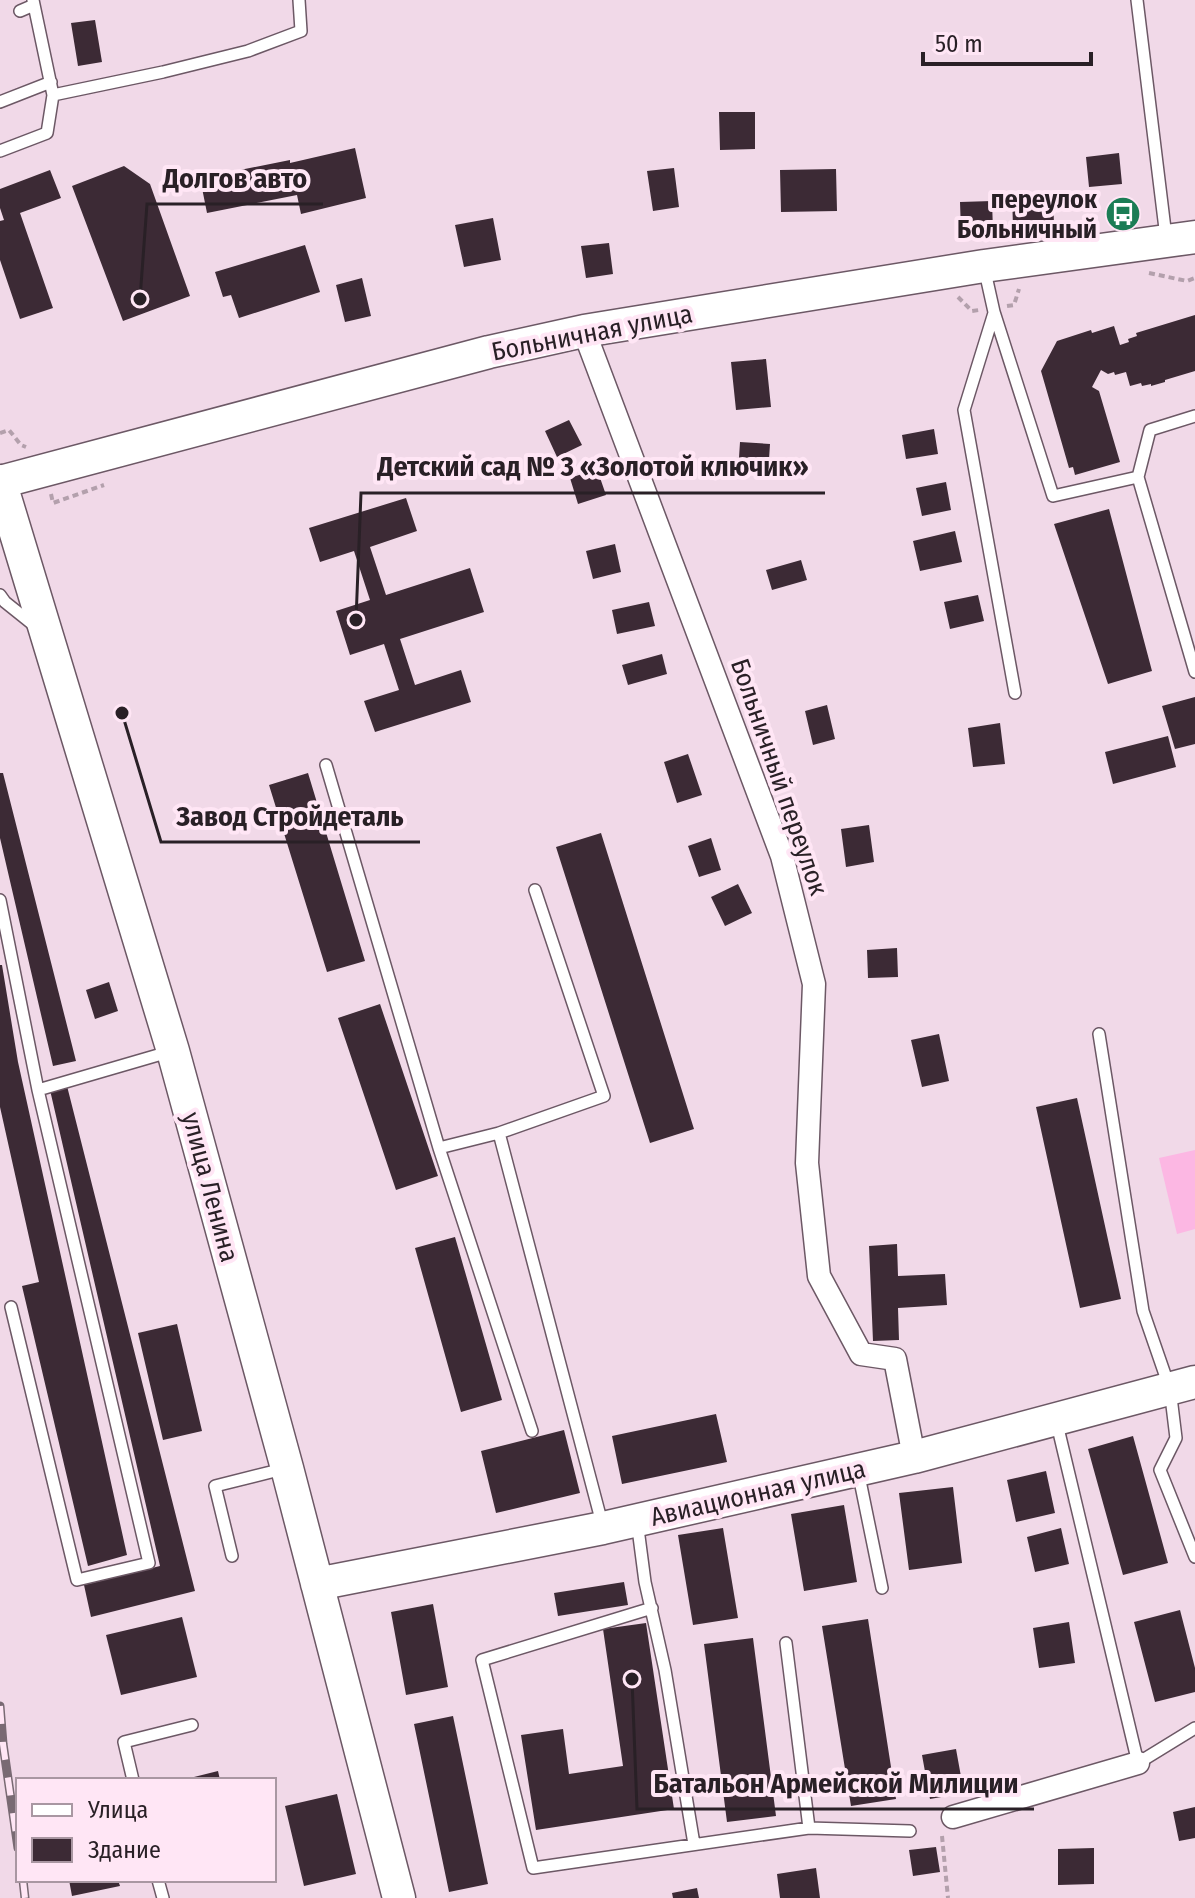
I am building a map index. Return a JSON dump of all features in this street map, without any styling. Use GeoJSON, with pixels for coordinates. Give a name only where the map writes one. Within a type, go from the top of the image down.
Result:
{"type":"FeatureCollection","features":[{"type":"Feature","properties":{"kind":"street","name":"Больничная улица"},"geometry":{"type":"LineString","coordinates":[[0,482],[37,459],[584,331],[984,266],[1181,239]]}},
{"type":"Feature","properties":{"kind":"street","name":"Больничный переулок"},"geometry":{"type":"LineString","coordinates":[[584,331],[782,856],[814,984],[807,1163],[819,1276],[861,1354],[895,1359],[914,1457]]}},
{"type":"Feature","properties":{"kind":"street","name":"улица Ленина"},"geometry":{"type":"LineString","coordinates":[[0,482],[173,1051],[287,1468],[399,1898]]}},
{"type":"Feature","properties":{"kind":"street","name":"Авиационная улица"},"geometry":{"type":"LineString","coordinates":[[317,1584],[603,1528],[858,1470],[1183,1386]]}},
{"type":"Feature","properties":{"kind":"street"},"geometry":{"type":"LineString","coordinates":[[953,1817],[1138,1763]]}},
{"type":"Feature","properties":{"kind":"lane"},"geometry":{"type":"LineString","coordinates":[[0,102],[52,88],[163,72],[248,51],[301,31],[299,0]]}},
{"type":"Feature","properties":{"kind":"lane"},"geometry":{"type":"LineString","coordinates":[[1137,0],[1181,239]]}},
{"type":"Feature","properties":{"kind":"lane"},"geometry":{"type":"LineString","coordinates":[[0,151],[47,133],[52,88],[33,3],[20,11]]}},
{"type":"Feature","properties":{"kind":"lane"},"geometry":{"type":"LineString","coordinates":[[984,266],[994,310],[1053,496],[1138,477]]}},
{"type":"Feature","properties":{"kind":"lane"},"geometry":{"type":"LineString","coordinates":[[994,310],[964,410],[1015,693]]}},
{"type":"Feature","properties":{"kind":"lane"},"geometry":{"type":"LineString","coordinates":[[1195,416],[1150,430],[1138,477],[1195,672]]}},
{"type":"Feature","properties":{"kind":"lane"},"geometry":{"type":"LineString","coordinates":[[0,595],[47,636]]}},
{"type":"Feature","properties":{"kind":"lane"},"geometry":{"type":"LineString","coordinates":[[326,765],[439,1148],[532,1431]]}},
{"type":"Feature","properties":{"kind":"lane"},"geometry":{"type":"LineString","coordinates":[[439,1148],[499,1133],[604,1096],[535,890]]}},
{"type":"Feature","properties":{"kind":"lane"},"geometry":{"type":"LineString","coordinates":[[0,900],[38,1090],[149,1563],[77,1580],[11,1307]]}},
{"type":"Feature","properties":{"kind":"lane"},"geometry":{"type":"LineString","coordinates":[[1099,1034],[1143,1311],[1183,1386],[1176,1438],[1160,1470],[1195,1557]]}},
{"type":"Feature","properties":{"kind":"lane"},"geometry":{"type":"LineString","coordinates":[[38,1090],[173,1051]]}},
{"type":"Feature","properties":{"kind":"lane"},"geometry":{"type":"LineString","coordinates":[[499,1133],[603,1528]]}},
{"type":"Feature","properties":{"kind":"lane"},"geometry":{"type":"LineString","coordinates":[[1055,1419],[1138,1763],[1195,1728]]}},
{"type":"Feature","properties":{"kind":"lane"},"geometry":{"type":"LineString","coordinates":[[232,1556],[215,1486],[287,1468]]}},
{"type":"Feature","properties":{"kind":"lane"},"geometry":{"type":"LineString","coordinates":[[858,1470],[882,1588]]}},
{"type":"Feature","properties":{"kind":"lane"},"geometry":{"type":"LineString","coordinates":[[637,1520],[645,1582],[665,1670],[694,1844]]}},
{"type":"Feature","properties":{"kind":"lane"},"geometry":{"type":"LineString","coordinates":[[652,1608],[482,1660],[533,1868],[809,1828],[910,1831]]}},
{"type":"Feature","properties":{"kind":"lane"},"geometry":{"type":"LineString","coordinates":[[786,1643],[809,1828]]}},
{"type":"Feature","properties":{"kind":"lane"},"geometry":{"type":"LineString","coordinates":[[133,1778],[124,1742],[192,1725]]}},
{"type":"Feature","properties":{"kind":"path"},"geometry":{"type":"LineString","coordinates":[[951,290],[972,311],[994,310],[1014,305],[1023,280]]}},
{"type":"Feature","properties":{"kind":"path"},"geometry":{"type":"LineString","coordinates":[[0,433],[9,430],[37,459],[53,503],[113,482]]}},
{"type":"Feature","properties":{"kind":"path"},"geometry":{"type":"LineString","coordinates":[[948,1898],[940,1823],[953,1817]]}},
{"type":"Feature","properties":{"kind":"shaded area"},"geometry":{"type":"Polygon","coordinates":[[[1195,1150],[1195,1229],[1177,1234],[1159,1158],[1195,1150]]]}},
{"type":"Feature","properties":{"kind":"building"},"geometry":{"type":"Polygon","coordinates":[[[95,20],[102,62],[78,66],[71,23],[95,20]]]}},
{"type":"Feature","properties":{"kind":"building"},"geometry":{"type":"Polygon","coordinates":[[[719,112],[755,112],[755,149],[720,150],[719,112]]]}},
{"type":"Feature","properties":{"kind":"building"},"geometry":{"type":"Polygon","coordinates":[[[355,148],[366,198],[301,214],[297,195],[207,213],[200,178],[355,148]]]}},
{"type":"Feature","properties":{"kind":"building"},"geometry":{"type":"Polygon","coordinates":[[[1119,153],[1122,184],[1089,187],[1086,157],[1119,153]]]}},
{"type":"Feature","properties":{"kind":"building"},"geometry":{"type":"Polygon","coordinates":[[[124,166],[150,184],[190,296],[123,321],[72,186],[124,166]]]}},
{"type":"Feature","properties":{"kind":"building"},"geometry":{"type":"Polygon","coordinates":[[[674,168],[679,207],[653,211],[647,171],[674,168]]]}},
{"type":"Feature","properties":{"kind":"building"},"geometry":{"type":"Polygon","coordinates":[[[836,169],[837,211],[781,212],[780,170],[836,169]]]}},
{"type":"Feature","properties":{"kind":"building"},"geometry":{"type":"Polygon","coordinates":[[[50,170],[61,198],[20,213],[53,308],[20,319],[0,260],[0,221],[4,220],[0,208],[0,189],[50,170]]]}},
{"type":"Feature","properties":{"kind":"building"},"geometry":{"type":"Polygon","coordinates":[[[1053,192],[1054,226],[1013,227],[1012,194],[1053,192]]]}},
{"type":"Feature","properties":{"kind":"building"},"geometry":{"type":"Polygon","coordinates":[[[992,201],[993,231],[961,232],[960,202],[992,201]]]}},
{"type":"Feature","properties":{"kind":"building"},"geometry":{"type":"Polygon","coordinates":[[[493,218],[501,260],[464,267],[455,225],[493,218]]]}},
{"type":"Feature","properties":{"kind":"building"},"geometry":{"type":"Polygon","coordinates":[[[609,243],[613,274],[586,278],[581,246],[609,243]]]}},
{"type":"Feature","properties":{"kind":"building"},"geometry":{"type":"Polygon","coordinates":[[[305,245],[320,292],[239,318],[231,295],[223,297],[215,272],[305,245]]]}},
{"type":"Feature","properties":{"kind":"building"},"geometry":{"type":"Polygon","coordinates":[[[362,278],[371,316],[345,322],[336,285],[362,278]]]}},
{"type":"Feature","properties":{"kind":"building"},"geometry":{"type":"Polygon","coordinates":[[[1195,315],[1195,371],[1151,386],[1142,386],[1141,383],[1130,386],[1126,372],[1115,375],[1114,372],[1108,374],[1101,370],[1092,387],[1099,391],[1120,462],[1075,475],[1073,467],[1069,468],[1041,371],[1057,341],[1114,326],[1120,345],[1137,336],[1136,333],[1195,315]]]}},
{"type":"Feature","properties":{"kind":"building"},"geometry":{"type":"Polygon","coordinates":[[[766,359],[771,407],[736,410],[731,362],[766,359]]]}},
{"type":"Feature","properties":{"kind":"building"},"geometry":{"type":"Polygon","coordinates":[[[569,420],[582,445],[557,457],[545,431],[569,420]]]}},
{"type":"Feature","properties":{"kind":"building"},"geometry":{"type":"Polygon","coordinates":[[[934,429],[938,454],[906,459],[902,435],[934,429]]]}},
{"type":"Feature","properties":{"kind":"building"},"geometry":{"type":"Polygon","coordinates":[[[740,442],[770,444],[768,475],[738,473],[740,442]]]}},
{"type":"Feature","properties":{"kind":"building"},"geometry":{"type":"Polygon","coordinates":[[[597,469],[606,495],[578,504],[570,478],[597,469]]]}},
{"type":"Feature","properties":{"kind":"building"},"geometry":{"type":"Polygon","coordinates":[[[946,482],[951,510],[922,516],[916,488],[946,482]]]}},
{"type":"Feature","properties":{"kind":"building"},"geometry":{"type":"Polygon","coordinates":[[[406,498],[417,531],[370,547],[386,595],[470,568],[484,612],[400,639],[415,685],[461,670],[471,702],[375,732],[364,701],[399,690],[384,644],[350,655],[336,611],[370,600],[354,551],[320,562],[309,528],[406,498]]]}},
{"type":"Feature","properties":{"kind":"building"},"geometry":{"type":"Polygon","coordinates":[[[1109,509],[1152,671],[1108,684],[1054,524],[1109,509]]]}},
{"type":"Feature","properties":{"kind":"building"},"geometry":{"type":"Polygon","coordinates":[[[955,531],[962,562],[920,571],[913,541],[955,531]]]}},
{"type":"Feature","properties":{"kind":"building"},"geometry":{"type":"Polygon","coordinates":[[[615,544],[621,572],[593,579],[586,551],[615,544]]]}},
{"type":"Feature","properties":{"kind":"building"},"geometry":{"type":"Polygon","coordinates":[[[801,560],[807,580],[772,590],[766,570],[801,560]]]}},
{"type":"Feature","properties":{"kind":"building"},"geometry":{"type":"Polygon","coordinates":[[[978,595],[984,621],[950,629],[944,602],[978,595]]]}},
{"type":"Feature","properties":{"kind":"building"},"geometry":{"type":"Polygon","coordinates":[[[649,602],[655,626],[617,634],[612,610],[649,602]]]}},
{"type":"Feature","properties":{"kind":"building"},"geometry":{"type":"Polygon","coordinates":[[[662,654],[667,674],[628,685],[622,665],[662,654]]]}},
{"type":"Feature","properties":{"kind":"building"},"geometry":{"type":"Polygon","coordinates":[[[1195,697],[1195,744],[1175,749],[1162,706],[1195,697]]]}},
{"type":"Feature","properties":{"kind":"building"},"geometry":{"type":"Polygon","coordinates":[[[827,705],[835,739],[813,745],[805,711],[827,705]]]}},
{"type":"Feature","properties":{"kind":"building"},"geometry":{"type":"Polygon","coordinates":[[[1000,723],[1005,764],[973,767],[968,728],[1000,723]]]}},
{"type":"Feature","properties":{"kind":"building"},"geometry":{"type":"Polygon","coordinates":[[[1168,736],[1176,767],[1113,784],[1105,752],[1168,736]]]}},
{"type":"Feature","properties":{"kind":"building"},"geometry":{"type":"Polygon","coordinates":[[[688,754],[702,795],[677,803],[664,762],[688,754]]]}},
{"type":"Feature","properties":{"kind":"building"},"geometry":{"type":"Polygon","coordinates":[[[0,773],[3,773],[76,1061],[53,1066],[0,838],[0,773]]]}},
{"type":"Feature","properties":{"kind":"building"},"geometry":{"type":"Polygon","coordinates":[[[308,773],[365,961],[327,972],[269,785],[308,773]]]}},
{"type":"Feature","properties":{"kind":"building"},"geometry":{"type":"Polygon","coordinates":[[[869,825],[874,862],[846,867],[841,829],[869,825]]]}},
{"type":"Feature","properties":{"kind":"building"},"geometry":{"type":"Polygon","coordinates":[[[601,833],[694,1129],[650,1143],[556,847],[601,833]]]}},
{"type":"Feature","properties":{"kind":"building"},"geometry":{"type":"Polygon","coordinates":[[[711,838],[721,870],[699,877],[688,846],[711,838]]]}},
{"type":"Feature","properties":{"kind":"building"},"geometry":{"type":"Polygon","coordinates":[[[738,884],[752,913],[725,926],[711,897],[738,884]]]}},
{"type":"Feature","properties":{"kind":"building"},"geometry":{"type":"Polygon","coordinates":[[[897,948],[898,977],[868,978],[867,950],[897,948]]]}},
{"type":"Feature","properties":{"kind":"building"},"geometry":{"type":"Polygon","coordinates":[[[0,965],[18,1062],[127,1555],[88,1566],[22,1286],[39,1282],[0,1107],[0,965]]]}},
{"type":"Feature","properties":{"kind":"building"},"geometry":{"type":"Polygon","coordinates":[[[109,982],[118,1011],[95,1019],[86,990],[109,982]]]}},
{"type":"Feature","properties":{"kind":"building"},"geometry":{"type":"Polygon","coordinates":[[[380,1004],[438,1176],[396,1190],[338,1018],[380,1004]]]}},
{"type":"Feature","properties":{"kind":"building"},"geometry":{"type":"Polygon","coordinates":[[[939,1034],[949,1081],[922,1087],[911,1040],[939,1034]]]}},
{"type":"Feature","properties":{"kind":"building"},"geometry":{"type":"Polygon","coordinates":[[[67,1086],[195,1591],[91,1617],[84,1585],[160,1566],[50,1090],[67,1086]]]}},
{"type":"Feature","properties":{"kind":"building"},"geometry":{"type":"Polygon","coordinates":[[[1077,1098],[1121,1299],[1080,1308],[1036,1107],[1077,1098]]]}},
{"type":"Feature","properties":{"kind":"building"},"geometry":{"type":"Polygon","coordinates":[[[455,1237],[502,1400],[461,1412],[415,1248],[455,1237]]]}},
{"type":"Feature","properties":{"kind":"building"},"geometry":{"type":"Polygon","coordinates":[[[897,1244],[898,1276],[945,1274],[947,1305],[898,1308],[899,1340],[873,1341],[869,1246],[897,1244]]]}},
{"type":"Feature","properties":{"kind":"building"},"geometry":{"type":"Polygon","coordinates":[[[177,1324],[202,1431],[163,1440],[138,1333],[177,1324]]]}},
{"type":"Feature","properties":{"kind":"building"},"geometry":{"type":"Polygon","coordinates":[[[716,1414],[727,1462],[622,1484],[612,1436],[716,1414]]]}},
{"type":"Feature","properties":{"kind":"building"},"geometry":{"type":"Polygon","coordinates":[[[564,1430],[580,1493],[496,1513],[481,1451],[564,1430]]]}},
{"type":"Feature","properties":{"kind":"building"},"geometry":{"type":"Polygon","coordinates":[[[1133,1436],[1168,1563],[1123,1575],[1088,1449],[1133,1436]]]}},
{"type":"Feature","properties":{"kind":"building"},"geometry":{"type":"Polygon","coordinates":[[[1046,1471],[1055,1513],[1016,1522],[1007,1480],[1046,1471]]]}},
{"type":"Feature","properties":{"kind":"building"},"geometry":{"type":"Polygon","coordinates":[[[953,1487],[962,1563],[909,1570],[899,1493],[953,1487]]]}},
{"type":"Feature","properties":{"kind":"building"},"geometry":{"type":"Polygon","coordinates":[[[844,1505],[857,1582],[804,1591],[791,1514],[844,1505]]]}},
{"type":"Feature","properties":{"kind":"building"},"geometry":{"type":"Polygon","coordinates":[[[723,1528],[738,1618],[693,1625],[678,1535],[723,1528]]]}},
{"type":"Feature","properties":{"kind":"building"},"geometry":{"type":"Polygon","coordinates":[[[1061,1528],[1069,1564],[1035,1572],[1027,1537],[1061,1528]]]}},
{"type":"Feature","properties":{"kind":"building"},"geometry":{"type":"Polygon","coordinates":[[[624,1582],[628,1605],[558,1616],[554,1593],[624,1582]]]}},
{"type":"Feature","properties":{"kind":"building"},"geometry":{"type":"Polygon","coordinates":[[[433,1604],[448,1687],[406,1695],[391,1612],[433,1604]]]}},
{"type":"Feature","properties":{"kind":"building"},"geometry":{"type":"Polygon","coordinates":[[[1180,1610],[1195,1668],[1195,1692],[1155,1702],[1134,1622],[1180,1610]]]}},
{"type":"Feature","properties":{"kind":"building"},"geometry":{"type":"Polygon","coordinates":[[[182,1617],[197,1677],[121,1695],[106,1635],[182,1617]]]}},
{"type":"Feature","properties":{"kind":"building"},"geometry":{"type":"Polygon","coordinates":[[[868,1619],[896,1799],[851,1806],[822,1626],[868,1619]]]}},
{"type":"Feature","properties":{"kind":"building"},"geometry":{"type":"Polygon","coordinates":[[[1069,1622],[1075,1663],[1039,1668],[1033,1628],[1069,1622]]]}},
{"type":"Feature","properties":{"kind":"building"},"geometry":{"type":"Polygon","coordinates":[[[646,1623],[674,1809],[536,1830],[521,1735],[563,1729],[569,1774],[623,1766],[603,1629],[646,1623]]]}},
{"type":"Feature","properties":{"kind":"building"},"geometry":{"type":"Polygon","coordinates":[[[753,1638],[776,1816],[727,1822],[704,1644],[753,1638]]]}},
{"type":"Feature","properties":{"kind":"building"},"geometry":{"type":"Polygon","coordinates":[[[453,1716],[488,1884],[449,1892],[414,1724],[453,1716]]]}},
{"type":"Feature","properties":{"kind":"building"},"geometry":{"type":"Polygon","coordinates":[[[956,1749],[964,1793],[930,1799],[922,1755],[956,1749]]]}},
{"type":"Feature","properties":{"kind":"building"},"geometry":{"type":"Polygon","coordinates":[[[218,1771],[220,1778],[190,1778],[218,1771]]]}},
{"type":"Feature","properties":{"kind":"building"},"geometry":{"type":"Polygon","coordinates":[[[337,1794],[356,1874],[304,1886],[285,1806],[337,1794]]]}},
{"type":"Feature","properties":{"kind":"building"},"geometry":{"type":"Polygon","coordinates":[[[1195,1807],[1195,1838],[1179,1841],[1173,1812],[1195,1807]]]}},
{"type":"Feature","properties":{"kind":"building"},"geometry":{"type":"Polygon","coordinates":[[[936,1847],[940,1872],[913,1876],[909,1850],[936,1847]]]}},
{"type":"Feature","properties":{"kind":"building"},"geometry":{"type":"Polygon","coordinates":[[[1094,1848],[1094,1884],[1058,1885],[1058,1849],[1094,1848]]]}},
{"type":"Feature","properties":{"kind":"building"},"geometry":{"type":"Polygon","coordinates":[[[816,1868],[820,1898],[780,1898],[777,1874],[816,1868]]]}},
{"type":"Feature","properties":{"kind":"building"},"geometry":{"type":"Polygon","coordinates":[[[69,1882],[119,1882],[120,1886],[72,1896],[69,1882]]]}},
{"type":"Feature","properties":{"kind":"building"},"geometry":{"type":"Polygon","coordinates":[[[697,1888],[699,1898],[673,1898],[672,1893],[697,1888]]]}},
{"type":"Feature","properties":{"kind":"railway"},"geometry":{"type":"LineString","coordinates":[[0,1706],[16,1834]]}},
{"type":"Feature","properties":{"kind":"railway"},"geometry":{"type":"LineString","coordinates":[[23,1882],[25,1898]]}},
{"type":"Feature","properties":{"kind":"place","name":"переулок Больничный"},"geometry":{"type":"Point","coordinates":[1123,214]}},
{"type":"Feature","properties":{"kind":"place","name":"Долгов авто"},"geometry":{"type":"Point","coordinates":[140,299]}},
{"type":"Feature","properties":{"kind":"place","name":"Детский сад № 3 «Золотой ключик»"},"geometry":{"type":"Point","coordinates":[356,620]}},
{"type":"Feature","properties":{"kind":"place","name":"Завод Стройдеталь"},"geometry":{"type":"Point","coordinates":[122,713]}},
{"type":"Feature","properties":{"kind":"place","name":"Батальон Армейской Милиции"},"geometry":{"type":"Point","coordinates":[632,1679]}}]}
